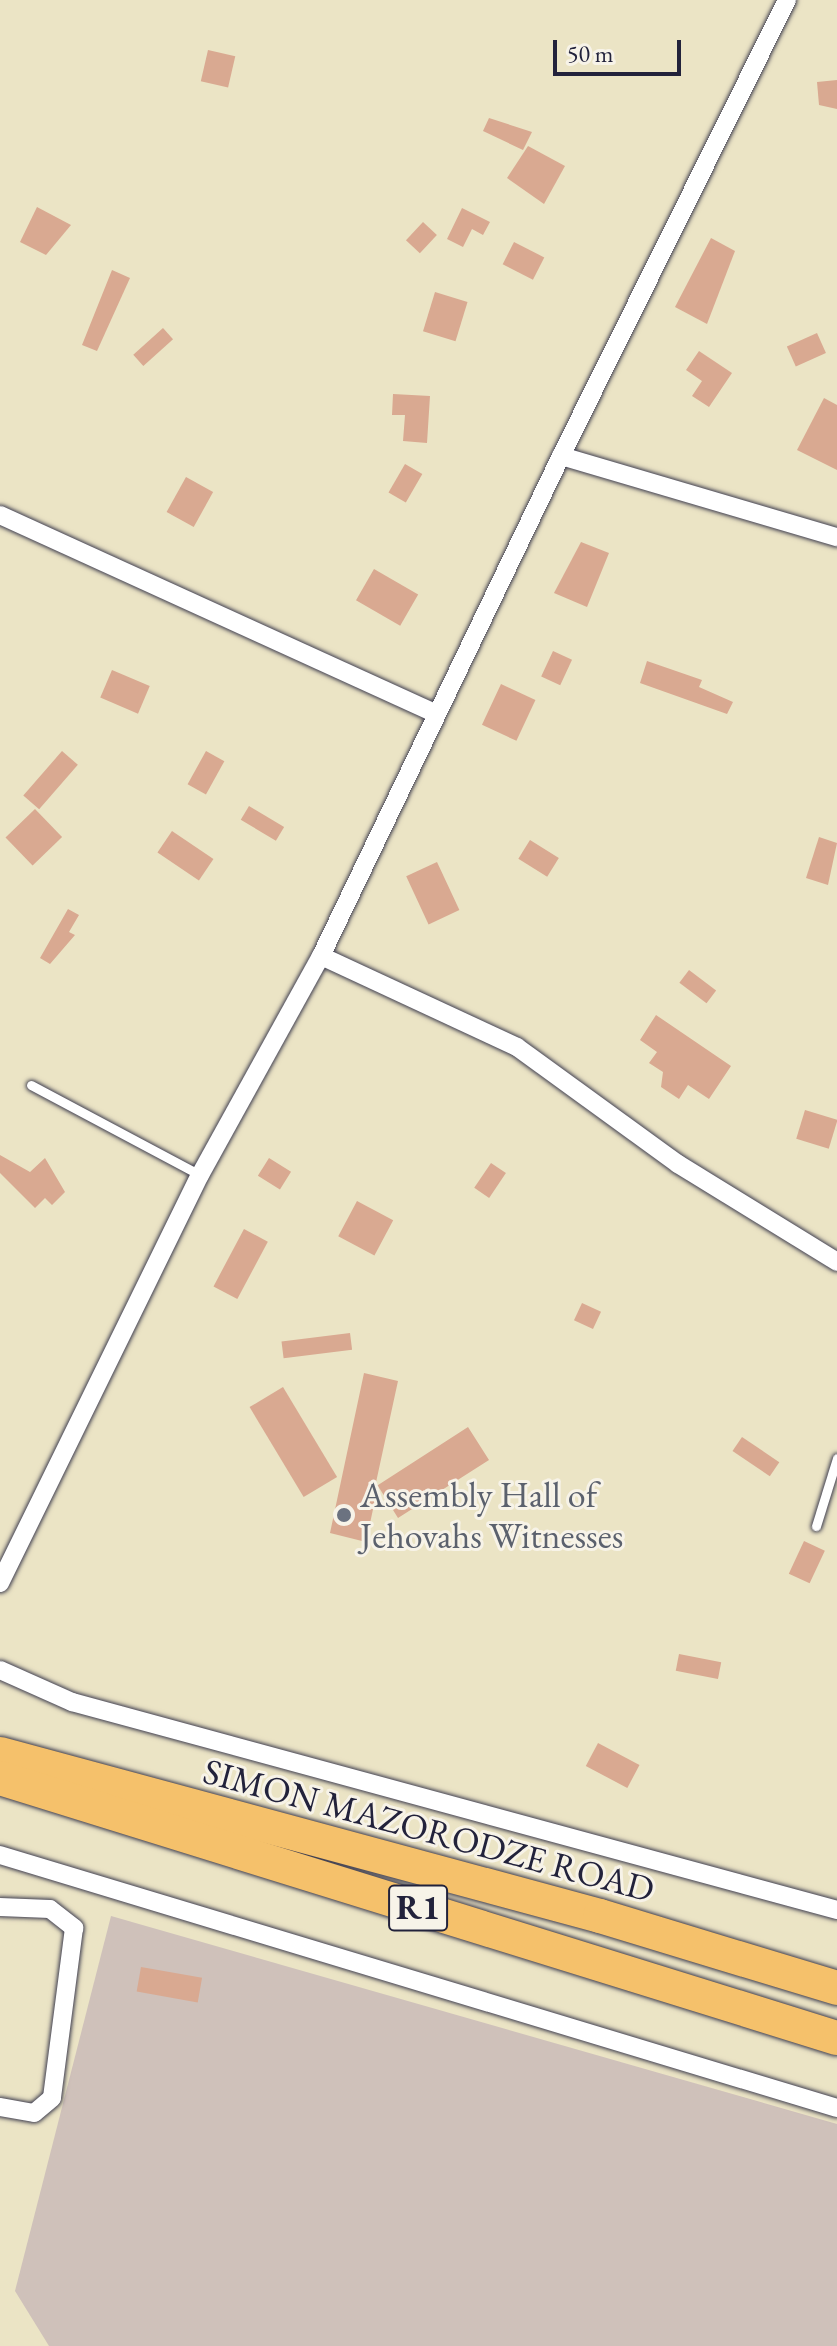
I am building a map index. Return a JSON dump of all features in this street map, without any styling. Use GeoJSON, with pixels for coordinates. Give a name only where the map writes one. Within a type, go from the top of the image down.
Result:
{"type":"FeatureCollection","features":[{"type":"Feature","properties":{"kind":"highway","name":"SIMON MAZORODZE ROAD"},"geometry":{"type":"LineString","coordinates":[[0,1754],[600,1916],[837,1988]]}},
{"type":"Feature","properties":{"kind":"highway","name":"SIMON MAZORODZE ROAD"},"geometry":{"type":"LineString","coordinates":[[0,1778],[837,2038]]}},
{"type":"Feature","properties":{"kind":"street"},"geometry":{"type":"LineString","coordinates":[[0,1583],[200,1175],[321,956],[434,713],[787,0]]}},
{"type":"Feature","properties":{"kind":"street"},"geometry":{"type":"LineString","coordinates":[[561,456],[837,537]]}},
{"type":"Feature","properties":{"kind":"street"},"geometry":{"type":"LineString","coordinates":[[0,515],[434,713]]}},
{"type":"Feature","properties":{"kind":"street"},"geometry":{"type":"LineString","coordinates":[[321,956],[517,1047],[678,1164],[837,1262]]}},
{"type":"Feature","properties":{"kind":"street"},"geometry":{"type":"LineString","coordinates":[[0,1670],[72,1702],[837,1910]]}},
{"type":"Feature","properties":{"kind":"street"},"geometry":{"type":"LineString","coordinates":[[0,1855],[837,2108]]}},
{"type":"Feature","properties":{"kind":"street"},"geometry":{"type":"LineString","coordinates":[[0,1907],[50,1909],[74,1928],[52,2098],[34,2113],[0,2107]]}},
{"type":"Feature","properties":{"kind":"lane"},"geometry":{"type":"LineString","coordinates":[[31,1085],[200,1175]]}},
{"type":"Feature","properties":{"kind":"lane"},"geometry":{"type":"LineString","coordinates":[[816,1526],[837,1458]]}},
{"type":"Feature","properties":{"kind":"shaded area"},"geometry":{"type":"Polygon","coordinates":[[[111,1916],[837,2124],[837,2346],[49,2346],[15,2291],[111,1916]]]}},
{"type":"Feature","properties":{"kind":"building"},"geometry":{"type":"Polygon","coordinates":[[[208,50],[235,56],[228,87],[201,81],[208,50]]]}},
{"type":"Feature","properties":{"kind":"building"},"geometry":{"type":"Polygon","coordinates":[[[837,80],[837,109],[819,105],[817,82],[837,80]]]}},
{"type":"Feature","properties":{"kind":"building"},"geometry":{"type":"Polygon","coordinates":[[[489,118],[532,132],[523,150],[483,131],[489,118]]]}},
{"type":"Feature","properties":{"kind":"building"},"geometry":{"type":"Polygon","coordinates":[[[528,146],[565,166],[544,204],[507,178],[528,146]]]}},
{"type":"Feature","properties":{"kind":"building"},"geometry":{"type":"Polygon","coordinates":[[[37,207],[71,225],[46,255],[20,242],[37,207]]]}},
{"type":"Feature","properties":{"kind":"building"},"geometry":{"type":"Polygon","coordinates":[[[462,208],[490,222],[483,235],[472,229],[463,247],[447,239],[462,208]]]}},
{"type":"Feature","properties":{"kind":"building"},"geometry":{"type":"Polygon","coordinates":[[[423,222],[437,235],[420,253],[406,240],[423,222]]]}},
{"type":"Feature","properties":{"kind":"building"},"geometry":{"type":"Polygon","coordinates":[[[711,238],[735,251],[707,324],[675,307],[711,238]]]}},
{"type":"Feature","properties":{"kind":"building"},"geometry":{"type":"Polygon","coordinates":[[[514,242],[544,257],[533,280],[503,264],[514,242]]]}},
{"type":"Feature","properties":{"kind":"building"},"geometry":{"type":"Polygon","coordinates":[[[112,270],[130,278],[97,351],[82,345],[112,270]]]}},
{"type":"Feature","properties":{"kind":"building"},"geometry":{"type":"Polygon","coordinates":[[[435,292],[468,302],[456,341],[423,331],[435,292]]]}},
{"type":"Feature","properties":{"kind":"building"},"geometry":{"type":"Polygon","coordinates":[[[163,328],[173,339],[143,366],[133,355],[163,328]]]}},
{"type":"Feature","properties":{"kind":"building"},"geometry":{"type":"Polygon","coordinates":[[[817,333],[826,353],[796,367],[787,346],[817,333]]]}},
{"type":"Feature","properties":{"kind":"building"},"geometry":{"type":"Polygon","coordinates":[[[699,351],[732,373],[709,407],[692,396],[702,381],[686,370],[699,351]]]}},
{"type":"Feature","properties":{"kind":"building"},"geometry":{"type":"Polygon","coordinates":[[[393,394],[430,396],[427,443],[403,441],[405,415],[392,415],[393,394]]]}},
{"type":"Feature","properties":{"kind":"building"},"geometry":{"type":"Polygon","coordinates":[[[824,398],[837,405],[837,470],[797,450],[824,398]]]}},
{"type":"Feature","properties":{"kind":"building"},"geometry":{"type":"Polygon","coordinates":[[[405,464],[422,474],[406,503],[388,493],[405,464]]]}},
{"type":"Feature","properties":{"kind":"building"},"geometry":{"type":"Polygon","coordinates":[[[186,477],[213,492],[194,527],[167,512],[186,477]]]}},
{"type":"Feature","properties":{"kind":"building"},"geometry":{"type":"Polygon","coordinates":[[[581,542],[609,553],[587,607],[554,593],[581,542]]]}},
{"type":"Feature","properties":{"kind":"building"},"geometry":{"type":"Polygon","coordinates":[[[374,569],[418,594],[400,626],[356,600],[374,569]]]}},
{"type":"Feature","properties":{"kind":"building"},"geometry":{"type":"Polygon","coordinates":[[[553,651],[572,660],[560,685],[541,676],[553,651]]]}},
{"type":"Feature","properties":{"kind":"building"},"geometry":{"type":"Polygon","coordinates":[[[647,661],[702,680],[699,687],[733,702],[727,714],[640,683],[647,661]]]}},
{"type":"Feature","properties":{"kind":"building"},"geometry":{"type":"Polygon","coordinates":[[[112,670],[150,686],[138,714],[100,698],[112,670]]]}},
{"type":"Feature","properties":{"kind":"building"},"geometry":{"type":"Polygon","coordinates":[[[501,684],[535,700],[516,741],[482,725],[501,684]]]}},
{"type":"Feature","properties":{"kind":"building"},"geometry":{"type":"Polygon","coordinates":[[[62,751],[78,765],[39,809],[23,796],[62,751]]]}},
{"type":"Feature","properties":{"kind":"building"},"geometry":{"type":"Polygon","coordinates":[[[206,751],[224,761],[206,794],[188,784],[206,751]]]}},
{"type":"Feature","properties":{"kind":"building"},"geometry":{"type":"Polygon","coordinates":[[[249,806],[284,827],[276,841],[241,820],[249,806]]]}},
{"type":"Feature","properties":{"kind":"building"},"geometry":{"type":"Polygon","coordinates":[[[35,809],[62,837],[33,866],[6,837],[35,809]]]}},
{"type":"Feature","properties":{"kind":"building"},"geometry":{"type":"Polygon","coordinates":[[[172,831],[213,859],[199,881],[157,853],[172,831]]]}},
{"type":"Feature","properties":{"kind":"building"},"geometry":{"type":"Polygon","coordinates":[[[819,837],[837,843],[828,885],[806,878],[819,837]]]}},
{"type":"Feature","properties":{"kind":"building"},"geometry":{"type":"Polygon","coordinates":[[[530,840],[559,858],[547,877],[518,859],[530,840]]]}},
{"type":"Feature","properties":{"kind":"building"},"geometry":{"type":"Polygon","coordinates":[[[437,862],[459,910],[429,924],[406,876],[437,862]]]}},
{"type":"Feature","properties":{"kind":"building"},"geometry":{"type":"Polygon","coordinates":[[[68,909],[79,915],[69,932],[75,935],[50,964],[40,958],[68,909]]]}},
{"type":"Feature","properties":{"kind":"building"},"geometry":{"type":"Polygon","coordinates":[[[689,970],[716,990],[707,1003],[679,983],[689,970]]]}},
{"type":"Feature","properties":{"kind":"building"},"geometry":{"type":"Polygon","coordinates":[[[656,1015],[731,1066],[709,1099],[688,1085],[679,1099],[661,1087],[663,1072],[649,1063],[657,1052],[640,1040],[656,1015]]]}},
{"type":"Feature","properties":{"kind":"building"},"geometry":{"type":"Polygon","coordinates":[[[805,1110],[837,1120],[829,1149],[796,1139],[805,1110]]]}},
{"type":"Feature","properties":{"kind":"building"},"geometry":{"type":"Polygon","coordinates":[[[0,1155],[30,1172],[45,1158],[65,1192],[52,1205],[45,1198],[35,1208],[0,1173],[0,1155]]]}},
{"type":"Feature","properties":{"kind":"building"},"geometry":{"type":"Polygon","coordinates":[[[269,1158],[291,1172],[280,1190],[258,1176],[269,1158]]]}},
{"type":"Feature","properties":{"kind":"building"},"geometry":{"type":"Polygon","coordinates":[[[491,1163],[506,1173],[489,1198],[474,1188],[491,1163]]]}},
{"type":"Feature","properties":{"kind":"building"},"geometry":{"type":"Polygon","coordinates":[[[357,1201],[393,1220],[374,1256],[338,1236],[357,1201]]]}},
{"type":"Feature","properties":{"kind":"building"},"geometry":{"type":"Polygon","coordinates":[[[244,1229],[268,1242],[237,1299],[213,1286],[244,1229]]]}},
{"type":"Feature","properties":{"kind":"building"},"geometry":{"type":"Polygon","coordinates":[[[582,1303],[601,1312],[593,1329],[574,1320],[582,1303]]]}},
{"type":"Feature","properties":{"kind":"building"},"geometry":{"type":"Polygon","coordinates":[[[350,1333],[352,1350],[284,1358],[282,1341],[350,1333]]]}},
{"type":"Feature","properties":{"kind":"building"},"geometry":{"type":"Polygon","coordinates":[[[364,1373],[398,1381],[375,1487],[468,1427],[489,1460],[398,1518],[378,1486],[366,1542],[330,1533],[364,1373]]]}},
{"type":"Feature","properties":{"kind":"building"},"geometry":{"type":"Polygon","coordinates":[[[283,1387],[337,1477],[304,1497],[250,1407],[283,1387]]]}},
{"type":"Feature","properties":{"kind":"building"},"geometry":{"type":"Polygon","coordinates":[[[742,1437],[779,1462],[770,1476],[732,1451],[742,1437]]]}},
{"type":"Feature","properties":{"kind":"building"},"geometry":{"type":"Polygon","coordinates":[[[804,1541],[825,1551],[810,1583],[789,1574],[804,1541]]]}},
{"type":"Feature","properties":{"kind":"building"},"geometry":{"type":"Polygon","coordinates":[[[679,1654],[721,1662],[718,1679],[676,1671],[679,1654]]]}},
{"type":"Feature","properties":{"kind":"building"},"geometry":{"type":"Polygon","coordinates":[[[598,1743],[639,1765],[627,1788],[586,1766],[598,1743]]]}},
{"type":"Feature","properties":{"kind":"building"},"geometry":{"type":"Polygon","coordinates":[[[141,1967],[202,1978],[198,2002],[137,1992],[141,1967]]]}},
{"type":"Feature","properties":{"kind":"place","name":"Assembly Hall of Jehovahs Witnesses"},"geometry":{"type":"Point","coordinates":[344,1515]}}]}
